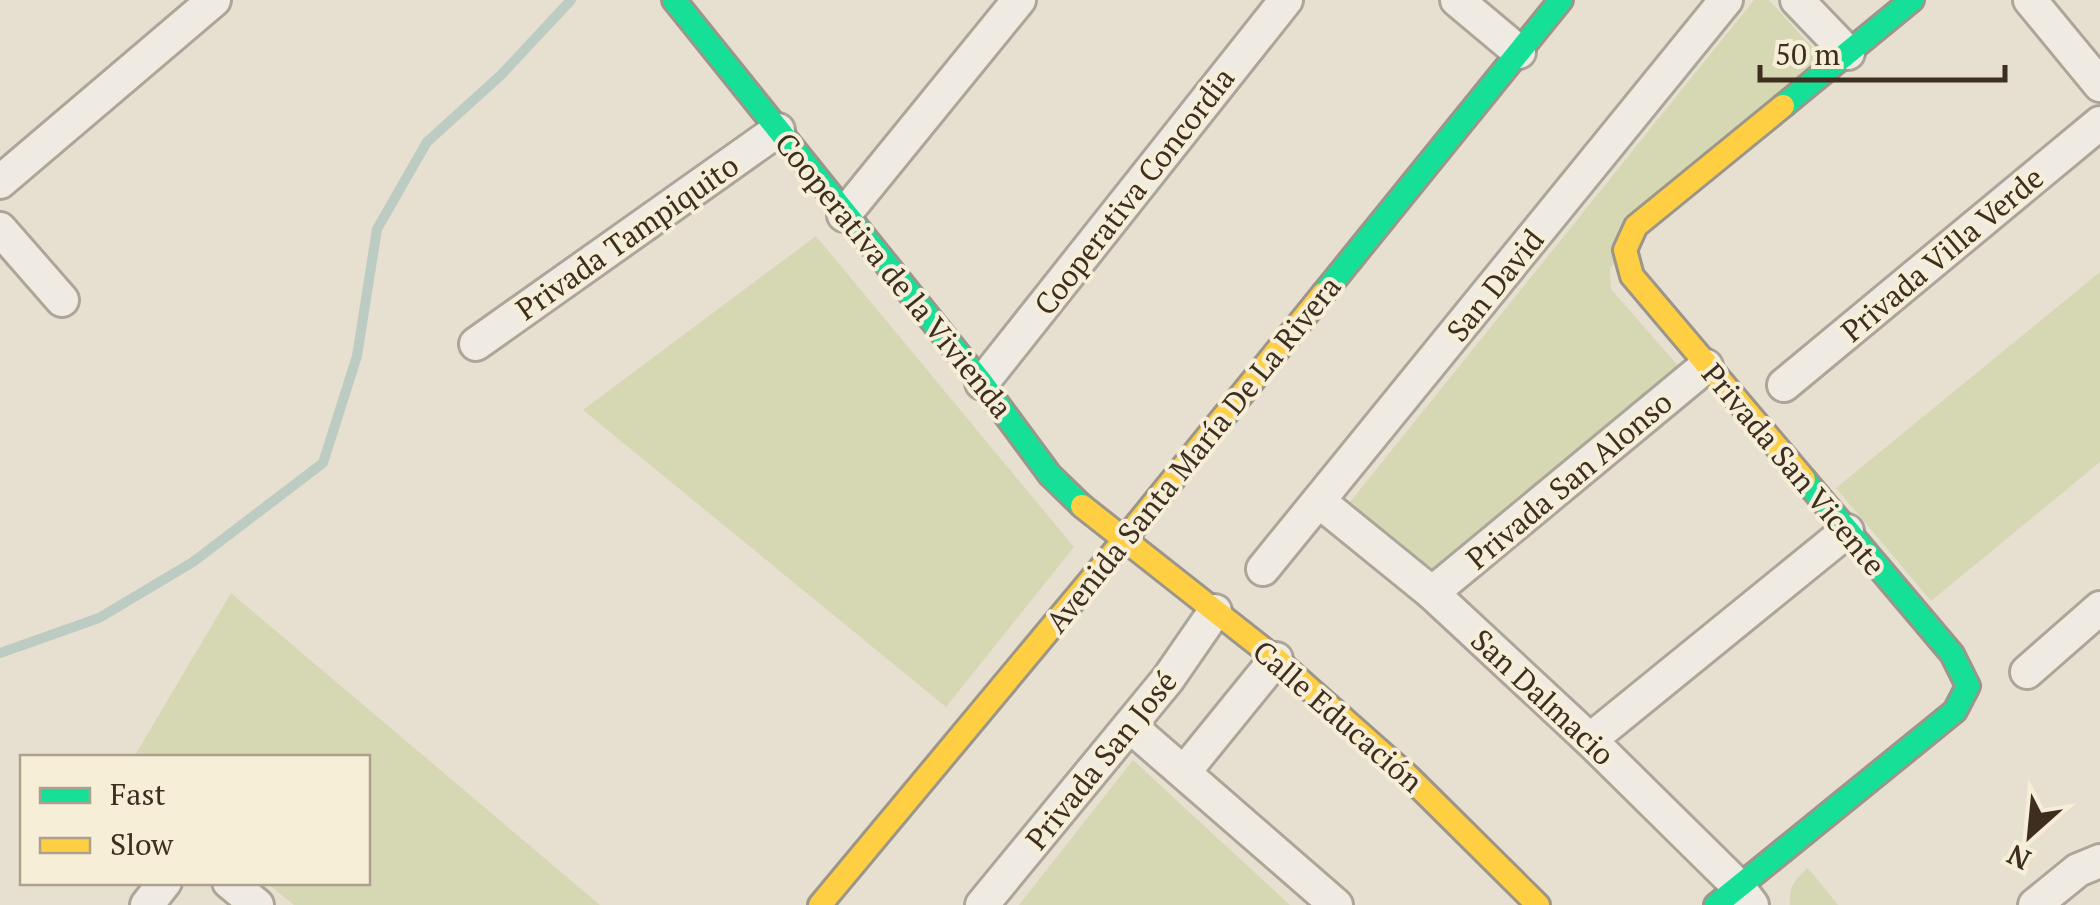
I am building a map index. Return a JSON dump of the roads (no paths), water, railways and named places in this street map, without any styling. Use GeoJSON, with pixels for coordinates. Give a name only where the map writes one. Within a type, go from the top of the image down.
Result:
{"type":"FeatureCollection","features":[{"type":"Feature","properties":{"kind":"street"},"geometry":{"type":"LineString","coordinates":[[0,182],[214,0]]}},
{"type":"Feature","properties":{"kind":"street","name":"Cooperativa de la Vivienda"},"geometry":{"type":"LineString","coordinates":[[674,0],[982,383],[1050,474],[1124,540]]}},
{"type":"Feature","properties":{"kind":"street"},"geometry":{"type":"LineString","coordinates":[[844,214],[1019,0]]}},
{"type":"Feature","properties":{"kind":"street","name":"Cooperativa Concordia"},"geometry":{"type":"LineString","coordinates":[[982,383],[1286,0]]}},
{"type":"Feature","properties":{"kind":"street"},"geometry":{"type":"LineString","coordinates":[[1457,0],[1519,52]]}},
{"type":"Feature","properties":{"kind":"street","name":"Avenida Santa María De La Rivera"},"geometry":{"type":"LineString","coordinates":[[820,905],[1124,540],[1561,0]]}},
{"type":"Feature","properties":{"kind":"street","name":"San David"},"geometry":{"type":"LineString","coordinates":[[1263,570],[1726,0]]}},
{"type":"Feature","properties":{"kind":"street"},"geometry":{"type":"LineString","coordinates":[[1797,0],[1848,53],[1912,0]]}},
{"type":"Feature","properties":{"kind":"street"},"geometry":{"type":"LineString","coordinates":[[2030,0],[2100,85]]}},
{"type":"Feature","properties":{"kind":"street","name":"Privada San Vicente"},"geometry":{"type":"LineString","coordinates":[[1735,898],[1954,712],[1968,686],[1952,654],[1632,276],[1625,250],[1636,226],[1848,53]]}},
{"type":"Feature","properties":{"kind":"street","name":"Privada Villa Verde"},"geometry":{"type":"LineString","coordinates":[[1784,385],[2100,123]]}},
{"type":"Feature","properties":{"kind":"street","name":"Privada Tampiquito"},"geometry":{"type":"LineString","coordinates":[[476,344],[778,130]]}},
{"type":"Feature","properties":{"kind":"street"},"geometry":{"type":"LineString","coordinates":[[0,229],[62,300]]}},
{"type":"Feature","properties":{"kind":"street","name":"Privada San Alonso"},"geometry":{"type":"LineString","coordinates":[[1432,594],[1706,366]]}},
{"type":"Feature","properties":{"kind":"street","name":"San Dalmacio"},"geometry":{"type":"LineString","coordinates":[[1320,502],[1432,594],[1590,740],[1735,898]]}},
{"type":"Feature","properties":{"kind":"street"},"geometry":{"type":"LineString","coordinates":[[1590,740],[1847,530]]}},
{"type":"Feature","properties":{"kind":"street","name":"Calle Educación"},"geometry":{"type":"LineString","coordinates":[[1124,540],[1276,659],[1409,777],[1538,905]]}},
{"type":"Feature","properties":{"kind":"street"},"geometry":{"type":"LineString","coordinates":[[2026,672],[2100,608]]}},
{"type":"Feature","properties":{"kind":"street","name":"Privada San José"},"geometry":{"type":"LineString","coordinates":[[982,905],[1130,726],[1215,611]]}},
{"type":"Feature","properties":{"kind":"street"},"geometry":{"type":"LineString","coordinates":[[1185,770],[1276,659]]}},
{"type":"Feature","properties":{"kind":"street"},"geometry":{"type":"LineString","coordinates":[[1130,726],[1336,905]]}},
{"type":"Feature","properties":{"kind":"street"},"geometry":{"type":"LineString","coordinates":[[2035,905],[2078,870],[2100,861]]}},
{"type":"Feature","properties":{"kind":"street"},"geometry":{"type":"LineString","coordinates":[[147,905],[163,885]]}},
{"type":"Feature","properties":{"kind":"street"},"geometry":{"type":"LineString","coordinates":[[233,885],[257,905]]}},
{"type":"Feature","properties":{"kind":"waterway"},"geometry":{"type":"LineString","coordinates":[[0,653],[99,618],[193,562],[323,463],[357,356],[377,229],[427,142],[501,75],[571,0]]}}]}
